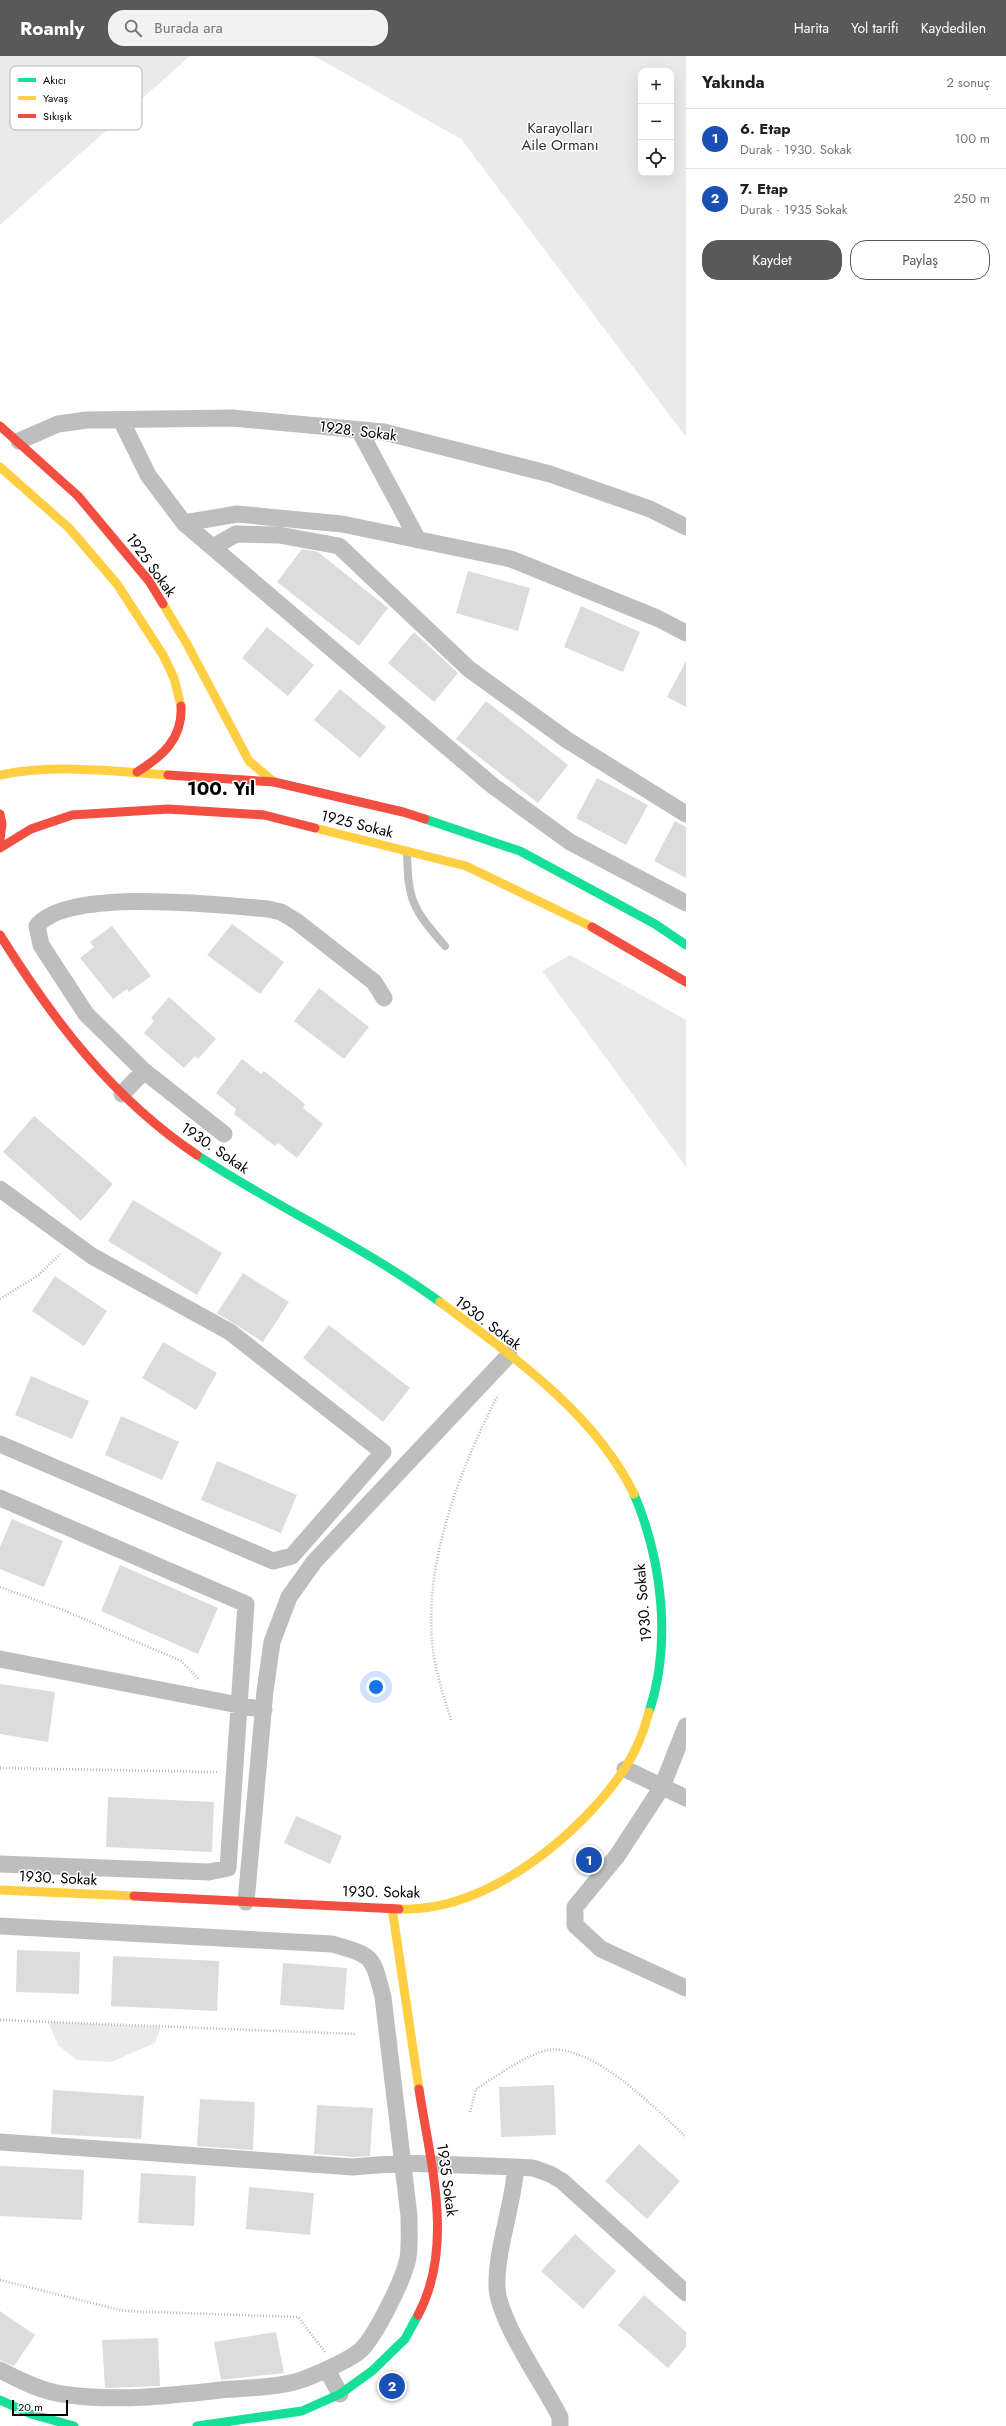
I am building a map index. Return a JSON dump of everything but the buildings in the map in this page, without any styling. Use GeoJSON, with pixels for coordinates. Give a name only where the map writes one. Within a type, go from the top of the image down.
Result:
{"type":"FeatureCollection","features":[{"type":"Feature","properties":{"kind":"main road","name":"1925 Sokak"},"geometry":{"type":"LineString","coordinates":[[0,426],[19,441],[78,496],[150,581],[187,644],[249,761],[274,782]]}},
{"type":"Feature","properties":{"kind":"main road","name":"1925 Sokak"},"geometry":{"type":"LineString","coordinates":[[0,467],[51,512],[89,549],[137,613],[170,667],[179,689],[182,717],[174,740],[160,759],[137,772]]}},
{"type":"Feature","properties":{"kind":"main road","name":"1925 Sokak"},"geometry":{"type":"LineString","coordinates":[[0,775],[19,771],[137,772],[274,782],[403,812],[520,851],[654,924],[686,945]]}},
{"type":"Feature","properties":{"kind":"main road","name":"1925 Sokak"},"geometry":{"type":"LineString","coordinates":[[0,848],[31,829],[72,815],[168,809],[264,815],[466,866],[605,933],[686,982]]}},
{"type":"Feature","properties":{"kind":"main road"},"geometry":{"type":"LineString","coordinates":[[0,814],[2,824],[0,840]]}},
{"type":"Feature","properties":{"kind":"main road","name":"1930. Sokak"},"geometry":{"type":"LineString","coordinates":[[0,935],[28,982],[70,1039],[122,1094],[156,1124],[229,1176],[400,1274],[509,1355],[558,1397],[603,1444],[628,1480],[645,1522],[657,1576],[662,1631],[660,1676],[646,1723],[625,1769],[606,1793],[570,1830],[526,1866],[474,1896],[419,1910],[0,1890]]}},
{"type":"Feature","properties":{"kind":"main road","name":"1935 Sokak"},"geometry":{"type":"LineString","coordinates":[[197,2426],[302,2411],[340,2394],[372,2371],[405,2339],[426,2300],[435,2263],[439,2219],[392,1908]]}},
{"type":"Feature","properties":{"kind":"main road"},"geometry":{"type":"LineString","coordinates":[[0,2400],[31,2414],[69,2426]]}},
{"type":"Feature","properties":{"kind":"street","name":"1928. Sokak"},"geometry":{"type":"LineString","coordinates":[[19,441],[58,424],[87,420],[232,418],[384,432],[550,474],[650,509],[686,527]]}},
{"type":"Feature","properties":{"kind":"street"},"geometry":{"type":"LineString","coordinates":[[121,420],[148,475],[184,523],[493,786],[570,842],[686,903]]}},
{"type":"Feature","properties":{"kind":"street"},"geometry":{"type":"LineString","coordinates":[[359,430],[418,540]]}},
{"type":"Feature","properties":{"kind":"street"},"geometry":{"type":"LineString","coordinates":[[184,523],[238,514],[342,524],[511,558],[657,618],[686,633]]}},
{"type":"Feature","properties":{"kind":"street"},"geometry":{"type":"LineString","coordinates":[[213,547],[236,534],[279,535],[339,546],[469,669],[567,740],[686,814]]}},
{"type":"Feature","properties":{"kind":"street"},"geometry":{"type":"LineString","coordinates":[[224,1134],[144,1071],[86,1014],[41,946],[37,926],[41,921],[65,911],[88,906],[148,900],[268,909],[281,912],[296,921],[374,982],[384,998]]}},
{"type":"Feature","properties":{"kind":"street"},"geometry":{"type":"LineString","coordinates":[[122,1094],[144,1071]]}},
{"type":"Feature","properties":{"kind":"street"},"geometry":{"type":"LineString","coordinates":[[0,1189],[92,1256],[230,1332],[383,1452],[402,1469]]}},
{"type":"Feature","properties":{"kind":"street"},"geometry":{"type":"LineString","coordinates":[[246,1902],[272,1642],[289,1597],[314,1562],[509,1355]]}},
{"type":"Feature","properties":{"kind":"street"},"geometry":{"type":"LineString","coordinates":[[0,1444],[273,1561],[292,1556],[383,1452]]}},
{"type":"Feature","properties":{"kind":"street"},"geometry":{"type":"LineString","coordinates":[[0,1498],[246,1604],[228,1868],[209,1872],[0,1864]]}},
{"type":"Feature","properties":{"kind":"street"},"geometry":{"type":"LineString","coordinates":[[0,1659],[264,1710]]}},
{"type":"Feature","properties":{"kind":"street"},"geometry":{"type":"LineString","coordinates":[[686,1726],[662,1787],[617,1856],[575,1907],[575,1925],[601,1949],[686,1988]]}},
{"type":"Feature","properties":{"kind":"street"},"geometry":{"type":"LineString","coordinates":[[625,1769],[686,1798]]}},
{"type":"Feature","properties":{"kind":"street"},"geometry":{"type":"LineString","coordinates":[[0,1926],[332,1944],[365,1954],[374,1965],[383,1997],[409,2216],[408,2259],[381,2319],[361,2350],[331,2367],[291,2383],[161,2397],[106,2400],[60,2394],[20,2380],[0,2370]]}},
{"type":"Feature","properties":{"kind":"street"},"geometry":{"type":"LineString","coordinates":[[0,2142],[353,2167],[402,2163],[533,2168],[562,2182],[686,2293]]}},
{"type":"Feature","properties":{"kind":"street"},"geometry":{"type":"LineString","coordinates":[[516,2167],[497,2274],[498,2298],[506,2320],[560,2417],[560,2426]]}},
{"type":"Feature","properties":{"kind":"street"},"geometry":{"type":"LineString","coordinates":[[331,2367],[340,2394]]}},
{"type":"Feature","properties":{"kind":"lane"},"geometry":{"type":"LineString","coordinates":[[407,851],[407,883],[411,901],[424,922],[445,946]]}},
{"type":"Feature","properties":{"kind":"path"},"geometry":{"type":"LineString","coordinates":[[0,1299],[39,1275],[72,1240]]}},
{"type":"Feature","properties":{"kind":"path"},"geometry":{"type":"LineString","coordinates":[[451,1720],[435,1664],[432,1640],[433,1584],[454,1497],[472,1444],[499,1392]]}},
{"type":"Feature","properties":{"kind":"path"},"geometry":{"type":"LineString","coordinates":[[0,1587],[63,1610],[181,1661],[202,1681]]}},
{"type":"Feature","properties":{"kind":"path"},"geometry":{"type":"LineString","coordinates":[[0,1768],[235,1773]]}},
{"type":"Feature","properties":{"kind":"path"},"geometry":{"type":"LineString","coordinates":[[0,2020],[355,2034]]}},
{"type":"Feature","properties":{"kind":"path"},"geometry":{"type":"LineString","coordinates":[[470,2112],[476,2089],[514,2065],[547,2050],[568,2052],[603,2066],[655,2108],[686,2137]]}},
{"type":"Feature","properties":{"kind":"path"},"geometry":{"type":"LineString","coordinates":[[0,2280],[124,2312],[298,2317],[331,2367]]}},
{"type":"Feature","properties":{"kind":"green space"},"geometry":{"type":"Polygon","coordinates":[[[0,56],[190,56],[142,99],[142,66],[10,66],[10,130],[107,130],[0,225],[0,56]]]}},
{"type":"Feature","properties":{"kind":"green space","name":"Karayolları Aile Ormanı"},"geometry":{"type":"Polygon","coordinates":[[[314,56],[686,56],[686,437],[461,139],[314,56]]]}},
{"type":"Feature","properties":{"kind":"green space"},"geometry":{"type":"Polygon","coordinates":[[[570,955],[686,1020],[686,1167],[542,971],[570,955]]]}},
{"type":"Feature","properties":{"kind":"green space"},"geometry":{"type":"Polygon","coordinates":[[[48,2022],[161,2027],[155,2043],[111,2062],[77,2060],[58,2045],[48,2022]]]}},
{"type":"Feature","properties":{"kind":"traffic: fast"},"geometry":{"type":"LineString","coordinates":[[425,819],[520,851],[655,924],[686,945]]}},
{"type":"Feature","properties":{"kind":"traffic: fast"},"geometry":{"type":"LineString","coordinates":[[197,1155],[257,1192],[381,1263],[440,1302]]}},
{"type":"Feature","properties":{"kind":"traffic: fast"},"geometry":{"type":"LineString","coordinates":[[634,1494],[644,1519],[651,1546],[661,1602],[662,1630],[660,1658],[656,1686],[649,1712]]}},
{"type":"Feature","properties":{"kind":"traffic: fast"},"geometry":{"type":"LineString","coordinates":[[197,2426],[302,2411],[340,2394],[372,2371],[405,2339],[418,2315]]}},
{"type":"Feature","properties":{"kind":"traffic: fast"},"geometry":{"type":"LineString","coordinates":[[0,2400],[31,2414],[74,2426]]}},
{"type":"Feature","properties":{"kind":"traffic: slow"},"geometry":{"type":"LineString","coordinates":[[0,467],[69,528],[117,584],[163,655],[174,678],[181,706]]}},
{"type":"Feature","properties":{"kind":"traffic: slow"},"geometry":{"type":"LineString","coordinates":[[163,604],[187,644],[249,761],[274,782]]}},
{"type":"Feature","properties":{"kind":"traffic: slow"},"geometry":{"type":"LineString","coordinates":[[0,775],[62,769],[105,770],[168,775]]}},
{"type":"Feature","properties":{"kind":"traffic: slow"},"geometry":{"type":"LineString","coordinates":[[315,828],[466,866],[592,927]]}},
{"type":"Feature","properties":{"kind":"traffic: slow"},"geometry":{"type":"LineString","coordinates":[[440,1302],[522,1364],[574,1411],[597,1437],[617,1464],[634,1494]]}},
{"type":"Feature","properties":{"kind":"traffic: slow"},"geometry":{"type":"LineString","coordinates":[[399,1909],[432,1907],[464,1898],[496,1884],[527,1866],[556,1844],[583,1819],[606,1794],[625,1768],[633,1755],[649,1712]]}},
{"type":"Feature","properties":{"kind":"traffic: slow"},"geometry":{"type":"LineString","coordinates":[[0,1890],[134,1896]]}},
{"type":"Feature","properties":{"kind":"traffic: slow"},"geometry":{"type":"LineString","coordinates":[[392,1908],[419,2089]]}},
{"type":"Feature","properties":{"kind":"traffic: jam"},"geometry":{"type":"LineString","coordinates":[[0,426],[78,496],[149,581],[163,604]]}},
{"type":"Feature","properties":{"kind":"traffic: jam"},"geometry":{"type":"LineString","coordinates":[[137,772],[163,753],[170,745],[179,728],[181,706]]}},
{"type":"Feature","properties":{"kind":"traffic: jam"},"geometry":{"type":"LineString","coordinates":[[168,775],[274,782],[403,812],[425,819]]}},
{"type":"Feature","properties":{"kind":"traffic: jam"},"geometry":{"type":"LineString","coordinates":[[0,848],[31,829],[72,815],[168,809],[264,815],[315,828]]}},
{"type":"Feature","properties":{"kind":"traffic: jam"},"geometry":{"type":"LineString","coordinates":[[0,814],[2,824],[0,840]]}},
{"type":"Feature","properties":{"kind":"traffic: jam"},"geometry":{"type":"LineString","coordinates":[[592,927],[686,982]]}},
{"type":"Feature","properties":{"kind":"traffic: jam"},"geometry":{"type":"LineString","coordinates":[[0,935],[41,997],[86,1056],[138,1109],[166,1133],[197,1155]]}},
{"type":"Feature","properties":{"kind":"traffic: jam"},"geometry":{"type":"LineString","coordinates":[[134,1896],[399,1909]]}},
{"type":"Feature","properties":{"kind":"traffic: jam"},"geometry":{"type":"LineString","coordinates":[[418,2315],[429,2288],[435,2261],[437,2232],[433,2174],[419,2089]]}},
{"type":"Feature","properties":{"kind":"place","name":"6. Etap"},"geometry":{"type":"Point","coordinates":[589,1860]}},
{"type":"Feature","properties":{"kind":"place","name":"7. Etap"},"geometry":{"type":"Point","coordinates":[392,2386]}},
{"type":"Feature","properties":{"kind":"district","name":"100. Yıl"},"geometry":{"type":"Point","coordinates":[221,788]}}]}
